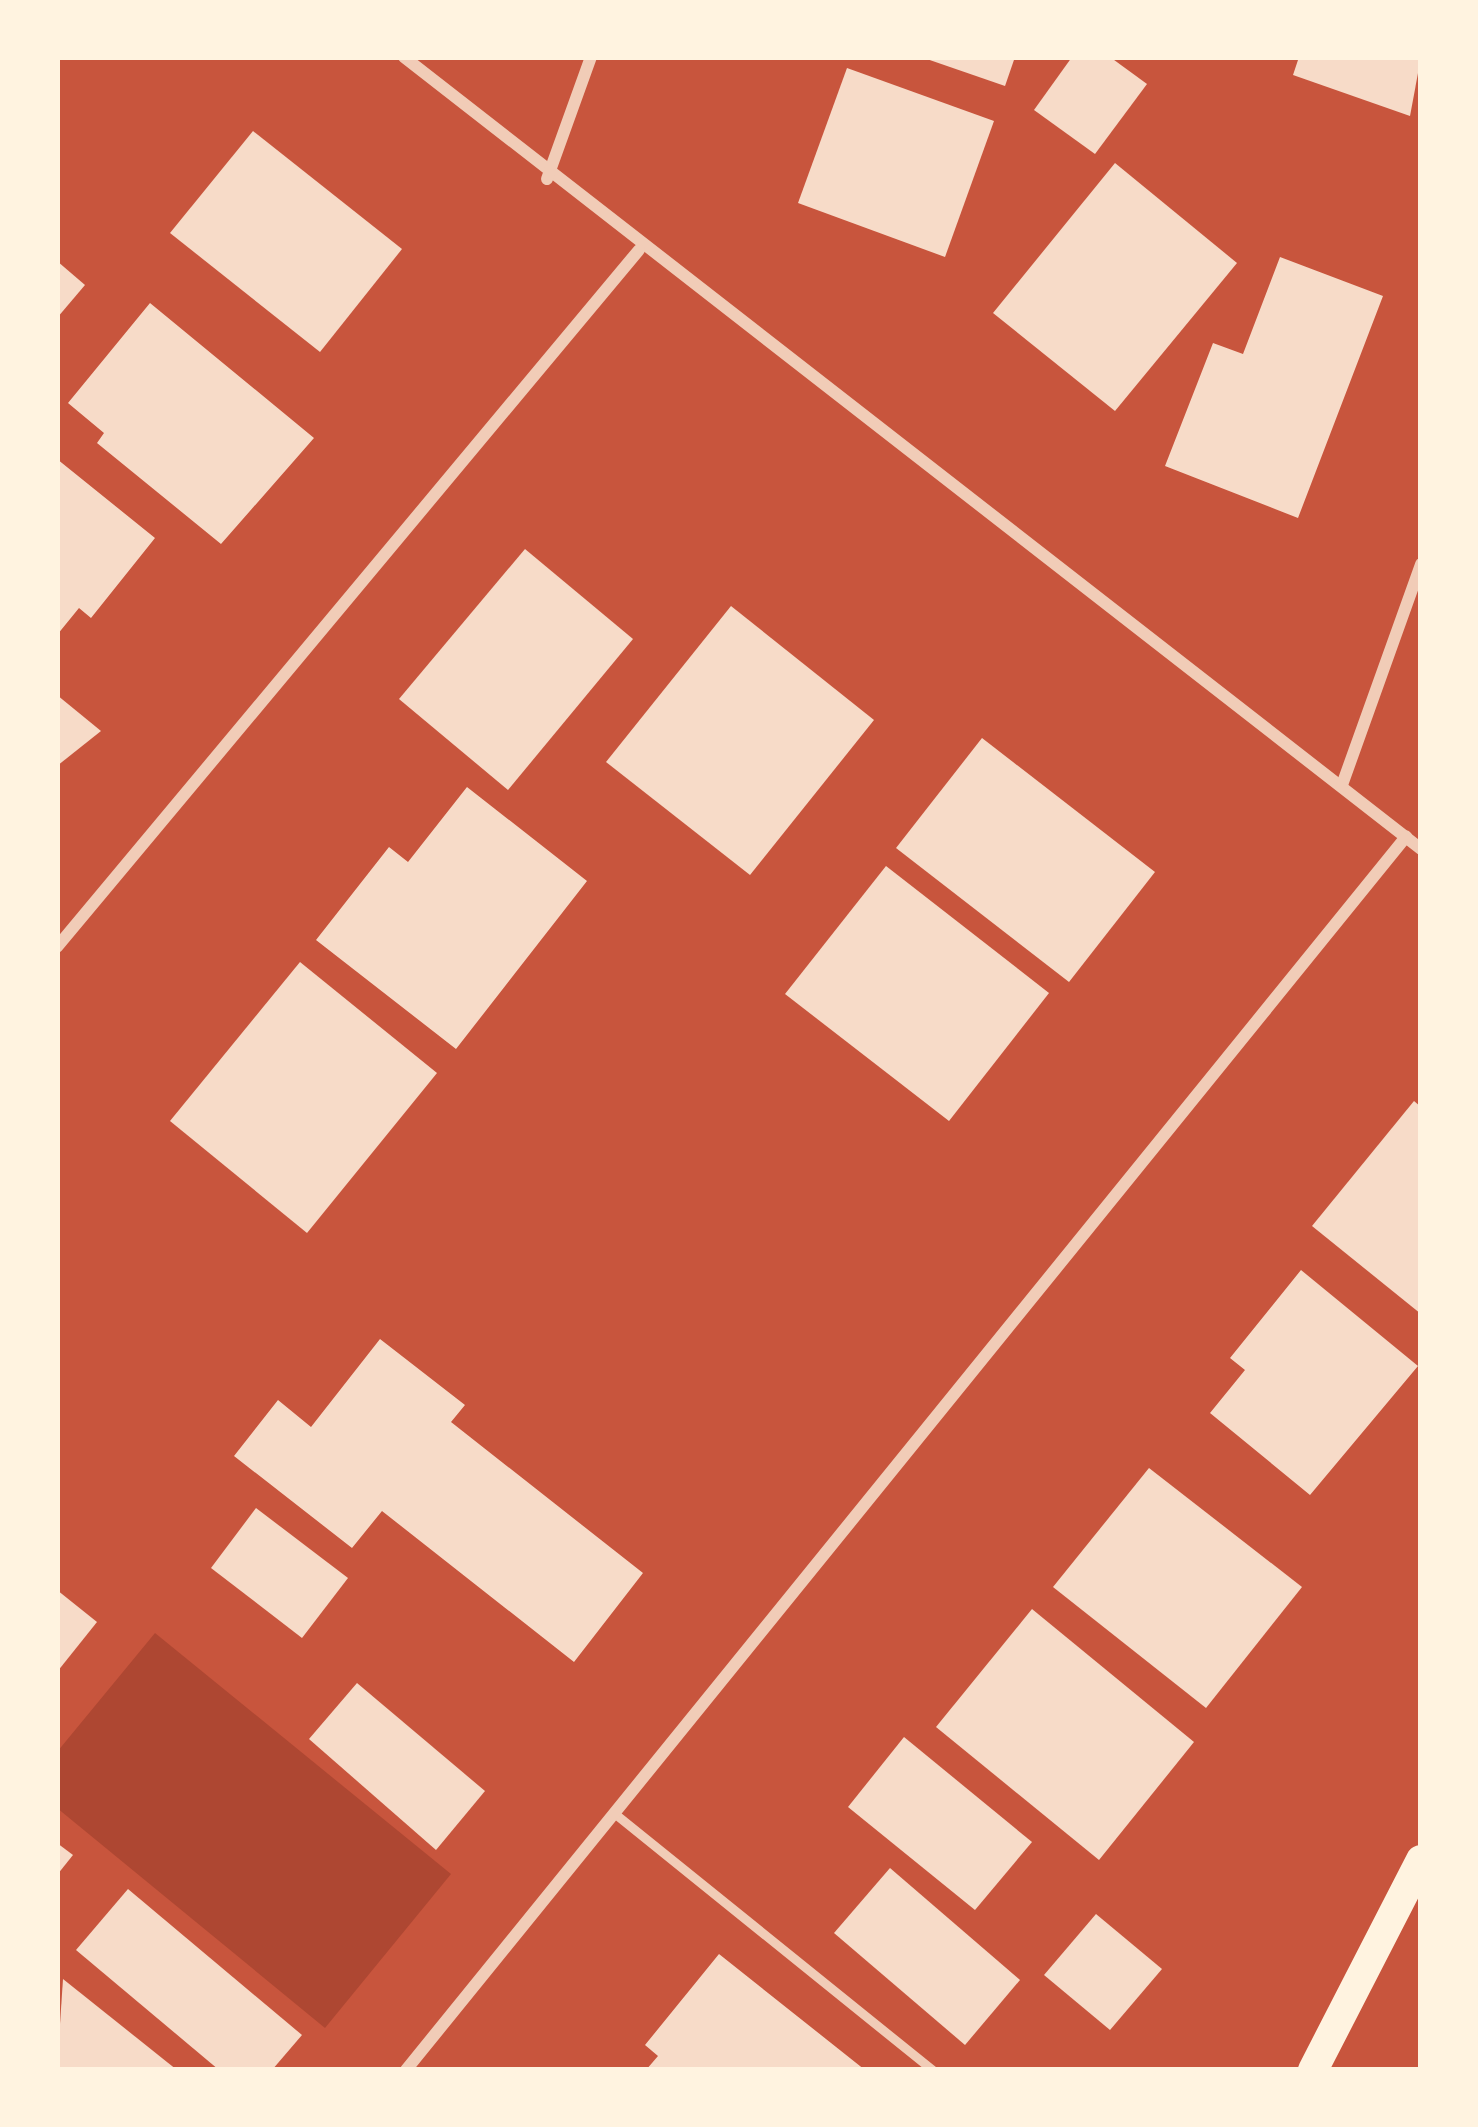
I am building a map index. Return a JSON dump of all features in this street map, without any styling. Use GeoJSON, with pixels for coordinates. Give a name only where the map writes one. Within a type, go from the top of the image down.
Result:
{"type":"FeatureCollection","features":[{"type":"Feature","properties":{"kind":"main road"},"geometry":{"type":"LineString","coordinates":[[1313,2070],[1421,1860]]}},
{"type":"Feature","properties":{"kind":"street"},"geometry":{"type":"LineString","coordinates":[[404,57],[639,250],[1421,849]]}},
{"type":"Feature","properties":{"kind":"street"},"geometry":{"type":"LineString","coordinates":[[548,179],[591,57]]}},
{"type":"Feature","properties":{"kind":"street"},"geometry":{"type":"LineString","coordinates":[[57,946],[639,250]]}},
{"type":"Feature","properties":{"kind":"street"},"geometry":{"type":"LineString","coordinates":[[1342,785],[1421,564]]}},
{"type":"Feature","properties":{"kind":"street"},"geometry":{"type":"LineString","coordinates":[[406,2070],[1406,837]]}},
{"type":"Feature","properties":{"kind":"lane"},"geometry":{"type":"LineString","coordinates":[[614,1813],[932,2070]]}},
{"type":"Feature","properties":{"kind":"shaded area"},"geometry":{"type":"Polygon","coordinates":[[[155,1633],[451,1874],[325,2028],[57,1808],[57,1752],[155,1633]]]}},
{"type":"Feature","properties":{"kind":"building"},"geometry":{"type":"Polygon","coordinates":[[[921,57],[1015,57],[1005,86],[921,57]]]}},
{"type":"Feature","properties":{"kind":"building"},"geometry":{"type":"Polygon","coordinates":[[[1072,57],[1110,57],[1147,84],[1095,154],[1034,110],[1072,57]]]}},
{"type":"Feature","properties":{"kind":"building"},"geometry":{"type":"Polygon","coordinates":[[[1299,57],[1421,57],[1410,116],[1293,75],[1299,57]]]}},
{"type":"Feature","properties":{"kind":"building"},"geometry":{"type":"Polygon","coordinates":[[[847,68],[994,121],[945,257],[798,203],[847,68]]]}},
{"type":"Feature","properties":{"kind":"building"},"geometry":{"type":"Polygon","coordinates":[[[253,131],[402,249],[320,352],[170,233],[253,131]]]}},
{"type":"Feature","properties":{"kind":"building"},"geometry":{"type":"Polygon","coordinates":[[[1115,163],[1237,263],[1115,411],[993,313],[1115,163]]]}},
{"type":"Feature","properties":{"kind":"building"},"geometry":{"type":"Polygon","coordinates":[[[1280,257],[1383,296],[1298,518],[1165,466],[1213,343],[1243,354],[1280,257]]]}},
{"type":"Feature","properties":{"kind":"building"},"geometry":{"type":"Polygon","coordinates":[[[57,261],[85,285],[57,318],[57,261]]]}},
{"type":"Feature","properties":{"kind":"building"},"geometry":{"type":"Polygon","coordinates":[[[150,303],[314,438],[221,544],[97,443],[104,433],[68,403],[150,303]]]}},
{"type":"Feature","properties":{"kind":"building"},"geometry":{"type":"Polygon","coordinates":[[[57,459],[155,538],[91,618],[79,608],[57,635],[57,459]]]}},
{"type":"Feature","properties":{"kind":"building"},"geometry":{"type":"Polygon","coordinates":[[[525,549],[633,639],[508,790],[399,699],[525,549]]]}},
{"type":"Feature","properties":{"kind":"building"},"geometry":{"type":"Polygon","coordinates":[[[731,606],[874,720],[750,875],[606,762],[731,606]]]}},
{"type":"Feature","properties":{"kind":"building"},"geometry":{"type":"Polygon","coordinates":[[[57,695],[101,731],[57,766],[57,695]]]}},
{"type":"Feature","properties":{"kind":"building"},"geometry":{"type":"Polygon","coordinates":[[[982,738],[1155,872],[1069,982],[896,848],[982,738]]]}},
{"type":"Feature","properties":{"kind":"building"},"geometry":{"type":"Polygon","coordinates":[[[467,787],[587,881],[456,1049],[316,940],[389,847],[408,862],[467,787]]]}},
{"type":"Feature","properties":{"kind":"building"},"geometry":{"type":"Polygon","coordinates":[[[886,866],[1049,993],[949,1121],[785,994],[886,866]]]}},
{"type":"Feature","properties":{"kind":"building"},"geometry":{"type":"Polygon","coordinates":[[[300,962],[437,1073],[307,1233],[170,1121],[300,962]]]}},
{"type":"Feature","properties":{"kind":"building"},"geometry":{"type":"Polygon","coordinates":[[[1414,1101],[1421,1107],[1421,1314],[1312,1226],[1414,1101]]]}},
{"type":"Feature","properties":{"kind":"building"},"geometry":{"type":"Polygon","coordinates":[[[1301,1270],[1418,1366],[1310,1495],[1210,1413],[1245,1370],[1230,1358],[1301,1270]]]}},
{"type":"Feature","properties":{"kind":"building"},"geometry":{"type":"Polygon","coordinates":[[[380,1339],[465,1405],[451,1422],[643,1573],[574,1662],[382,1511],[352,1548],[234,1456],[278,1400],[311,1427],[380,1339]]]}},
{"type":"Feature","properties":{"kind":"building"},"geometry":{"type":"Polygon","coordinates":[[[1149,1468],[1302,1587],[1206,1708],[1053,1587],[1149,1468]]]}},
{"type":"Feature","properties":{"kind":"building"},"geometry":{"type":"Polygon","coordinates":[[[256,1508],[348,1578],[302,1638],[211,1568],[256,1508]]]}},
{"type":"Feature","properties":{"kind":"building"},"geometry":{"type":"Polygon","coordinates":[[[57,1590],[97,1622],[57,1672],[57,1590]]]}},
{"type":"Feature","properties":{"kind":"building"},"geometry":{"type":"Polygon","coordinates":[[[1032,1609],[1194,1742],[1099,1860],[936,1727],[1032,1609]]]}},
{"type":"Feature","properties":{"kind":"building"},"geometry":{"type":"Polygon","coordinates":[[[357,1683],[485,1791],[436,1850],[309,1739],[357,1683]]]}},
{"type":"Feature","properties":{"kind":"building"},"geometry":{"type":"Polygon","coordinates":[[[904,1737],[1032,1842],[975,1910],[848,1807],[904,1737]]]}},
{"type":"Feature","properties":{"kind":"building"},"geometry":{"type":"Polygon","coordinates":[[[57,1843],[73,1855],[57,1875],[57,1843]]]}},
{"type":"Feature","properties":{"kind":"building"},"geometry":{"type":"Polygon","coordinates":[[[890,1868],[1020,1980],[965,2045],[834,1933],[890,1868]]]}},
{"type":"Feature","properties":{"kind":"building"},"geometry":{"type":"Polygon","coordinates":[[[128,1889],[302,2035],[272,2070],[219,2070],[76,1950],[128,1889]]]}},
{"type":"Feature","properties":{"kind":"building"},"geometry":{"type":"Polygon","coordinates":[[[1096,1914],[1162,1969],[1110,2030],[1044,1975],[1096,1914]]]}},
{"type":"Feature","properties":{"kind":"building"},"geometry":{"type":"Polygon","coordinates":[[[719,1954],[865,2070],[646,2070],[658,2056],[645,2045],[719,1954]]]}},
{"type":"Feature","properties":{"kind":"building"},"geometry":{"type":"Polygon","coordinates":[[[63,1979],[177,2070],[57,2070],[63,1979]]]}}]}
